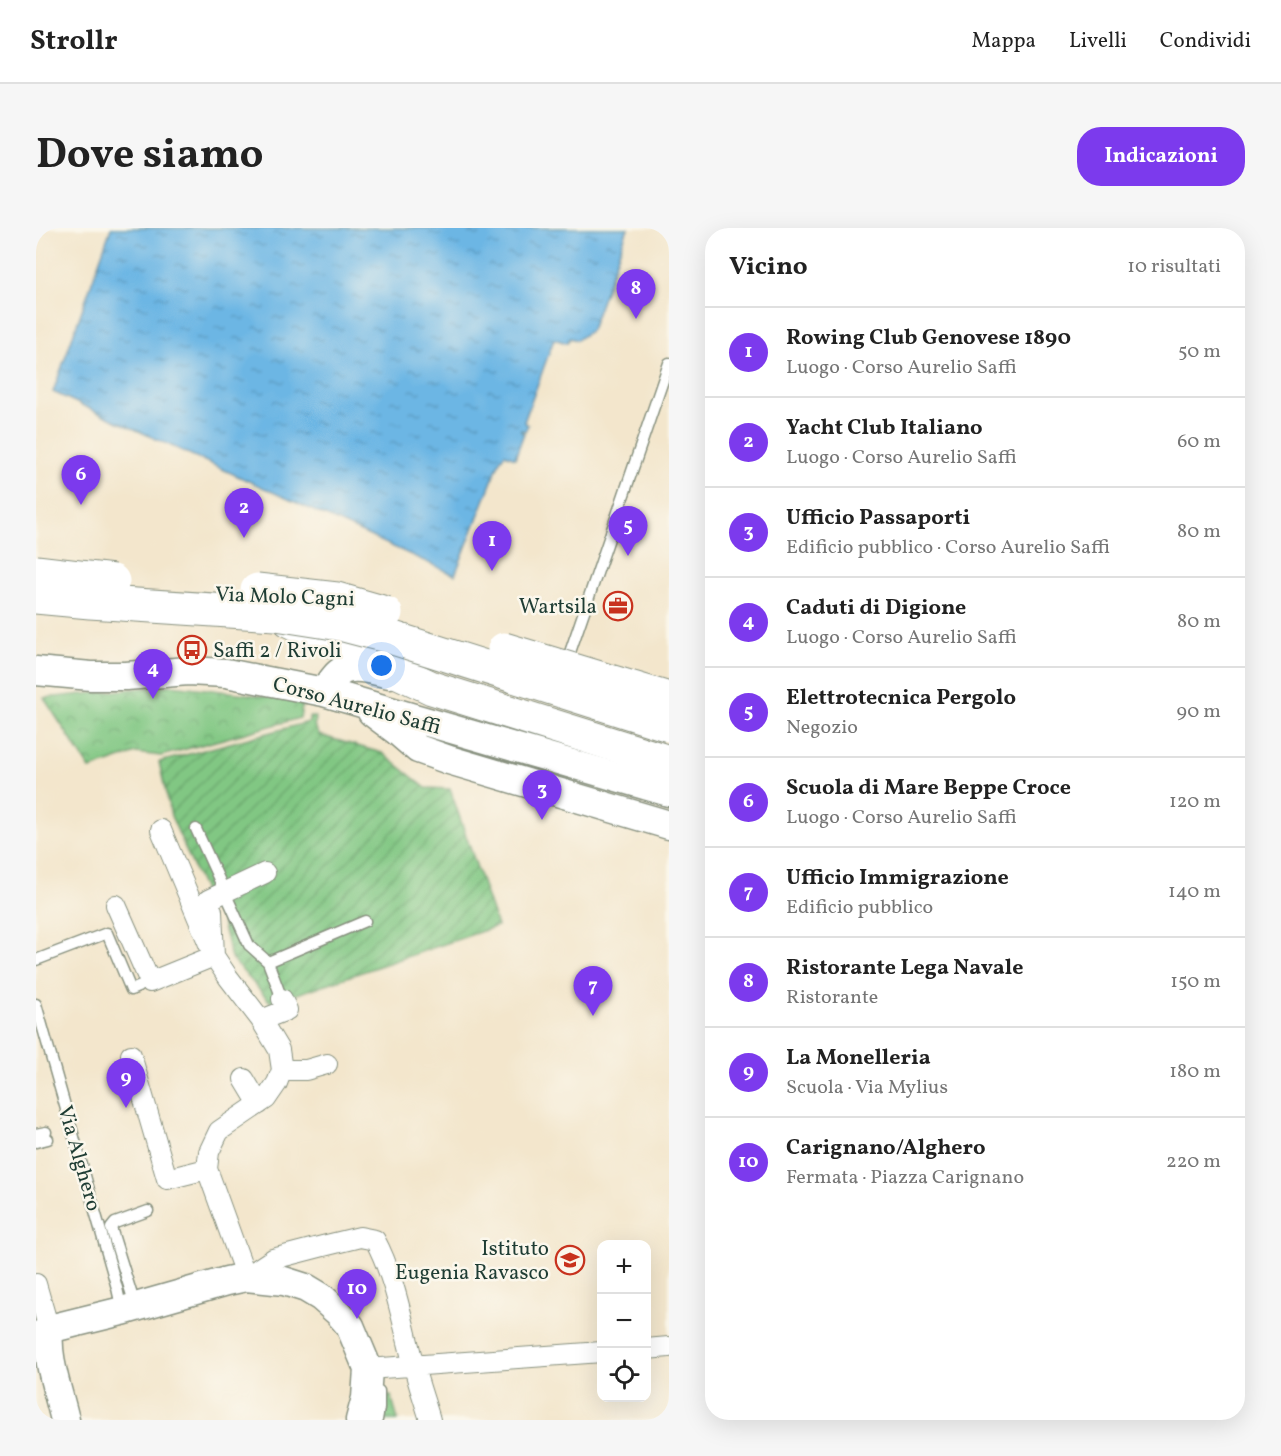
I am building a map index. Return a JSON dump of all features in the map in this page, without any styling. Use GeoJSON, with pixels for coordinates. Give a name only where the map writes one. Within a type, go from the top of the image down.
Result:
{"type":"FeatureCollection","features":[{"type":"Feature","properties":{"kind":"highway"},"geometry":{"type":"LineString","coordinates":[[36,572],[94,580],[278,591],[337,599],[669,699]]}},
{"type":"Feature","properties":{"kind":"highway"},"geometry":{"type":"LineString","coordinates":[[36,594],[101,603],[276,614],[340,624],[390,636],[669,724]]}},
{"type":"Feature","properties":{"kind":"highway"},"geometry":{"type":"LineString","coordinates":[[276,614],[432,688],[669,762]]}},
{"type":"Feature","properties":{"kind":"main road"},"geometry":{"type":"LineString","coordinates":[[324,692],[339,672],[348,668],[365,669],[448,686],[669,753]]}},
{"type":"Feature","properties":{"kind":"main road","name":"Corso Aurelio Saffi"},"geometry":{"type":"LineString","coordinates":[[36,671],[126,676],[188,671],[226,673],[324,692],[669,792]]}},
{"type":"Feature","properties":{"kind":"main road"},"geometry":{"type":"LineString","coordinates":[[358,702],[418,749],[669,825]]}},
{"type":"Feature","properties":{"kind":"main road"},"geometry":{"type":"LineString","coordinates":[[65,1420],[49,1356],[48,1341],[42,1330],[129,1310],[246,1277],[284,1281],[306,1288],[321,1297],[350,1326],[368,1369],[366,1398],[360,1420]]}},
{"type":"Feature","properties":{"kind":"street"},"geometry":{"type":"LineString","coordinates":[[161,830],[214,956],[261,1020],[279,1050],[282,1070],[277,1083],[266,1099],[219,1131],[209,1152],[207,1169],[246,1277],[273,1259],[360,1237],[375,1240],[386,1265],[430,1420]]}},
{"type":"Feature","properties":{"kind":"street"},"geometry":{"type":"LineString","coordinates":[[214,956],[215,901],[265,873]]}},
{"type":"Feature","properties":{"kind":"street"},"geometry":{"type":"LineString","coordinates":[[116,905],[150,982],[214,956]]}},
{"type":"Feature","properties":{"kind":"street"},"geometry":{"type":"LineString","coordinates":[[261,1020],[287,1010],[282,999]]}},
{"type":"Feature","properties":{"kind":"street"},"geometry":{"type":"LineString","coordinates":[[131,1055],[167,1179],[207,1169]]}},
{"type":"Feature","properties":{"kind":"street"},"geometry":{"type":"LineString","coordinates":[[282,1070],[306,1070],[327,1064]]}},
{"type":"Feature","properties":{"kind":"street"},"geometry":{"type":"LineString","coordinates":[[244,1079],[259,1104]]}},
{"type":"Feature","properties":{"kind":"street"},"geometry":{"type":"LineString","coordinates":[[36,1284],[42,1330]]}},
{"type":"Feature","properties":{"kind":"street"},"geometry":{"type":"LineString","coordinates":[[651,1348],[669,1347]]}},
{"type":"Feature","properties":{"kind":"street"},"geometry":{"type":"LineString","coordinates":[[368,1369],[595,1352]]}},
{"type":"Feature","properties":{"kind":"lane"},"geometry":{"type":"LineString","coordinates":[[562,677],[669,363]]}},
{"type":"Feature","properties":{"kind":"lane","name":"Via Molo Cagni"},"geometry":{"type":"LineString","coordinates":[[36,594],[214,614],[282,611],[340,614]]}},
{"type":"Feature","properties":{"kind":"lane","name":"Via Molo Cagni"},"geometry":{"type":"LineString","coordinates":[[352,614],[385,624]]}},
{"type":"Feature","properties":{"kind":"lane"},"geometry":{"type":"LineString","coordinates":[[496,657],[669,710]]}},
{"type":"Feature","properties":{"kind":"lane"},"geometry":{"type":"LineString","coordinates":[[196,829],[215,901],[249,945],[268,962],[282,999]]}},
{"type":"Feature","properties":{"kind":"lane"},"geometry":{"type":"LineString","coordinates":[[268,962],[365,921]]}},
{"type":"Feature","properties":{"kind":"lane"},"geometry":{"type":"LineString","coordinates":[[36,960],[107,933],[131,990],[150,982]]}},
{"type":"Feature","properties":{"kind":"lane","name":"Via Alghero"},"geometry":{"type":"LineString","coordinates":[[36,1004],[117,1288],[129,1310]]}},
{"type":"Feature","properties":{"kind":"lane"},"geometry":{"type":"LineString","coordinates":[[36,1142],[43,1135]]}},
{"type":"Feature","properties":{"kind":"lane","name":"Via Alghero"},"geometry":{"type":"LineString","coordinates":[[129,1310],[131,1295],[111,1228],[115,1222],[148,1211]]}},
{"type":"Feature","properties":{"kind":"lane"},"geometry":{"type":"LineString","coordinates":[[368,1369],[380,1393],[377,1420]]}},
{"type":"Feature","properties":{"kind":"green space"},"geometry":{"type":"Polygon","coordinates":[[[172,685],[303,701],[300,718],[161,756],[136,753],[90,769],[44,698],[172,685]]]}},
{"type":"Feature","properties":{"kind":"green space"},"geometry":{"type":"Polygon","coordinates":[[[309,717],[315,717],[314,725],[319,735],[382,753],[426,788],[450,789],[497,926],[271,1003],[231,958],[218,906],[208,900],[171,816],[159,762],[309,722],[309,717]]]}},
{"type":"Feature","properties":{"kind":"green space"},"geometry":{"type":"Polygon","coordinates":[[[387,1396],[391,1396],[398,1420],[382,1420],[387,1396]]]}},
{"type":"Feature","properties":{"kind":"water"},"geometry":{"type":"Polygon","coordinates":[[[111,228],[628,228],[591,330],[577,340],[570,338],[567,343],[554,339],[524,422],[528,425],[525,431],[521,430],[524,433],[515,458],[505,454],[501,458],[455,575],[53,392],[111,228]]]}},
{"type":"Feature","properties":{"kind":"place","name":"Ristorante Lega Navale"},"geometry":{"type":"Point","coordinates":[636,319]}},
{"type":"Feature","properties":{"kind":"place","name":"Scuola di Mare Beppe Croce"},"geometry":{"type":"Point","coordinates":[81,505]}},
{"type":"Feature","properties":{"kind":"place","name":"Yacht Club Italiano"},"geometry":{"type":"Point","coordinates":[244,538]}},
{"type":"Feature","properties":{"kind":"place","name":"Elettrotecnica Pergolo"},"geometry":{"type":"Point","coordinates":[628,556]}},
{"type":"Feature","properties":{"kind":"place","name":"Rowing Club Genovese 1890"},"geometry":{"type":"Point","coordinates":[492,571]}},
{"type":"Feature","properties":{"kind":"place","name":"Wartsila"},"geometry":{"type":"Point","coordinates":[618,606]}},
{"type":"Feature","properties":{"kind":"place","name":"Saffi 2 / Rivoli"},"geometry":{"type":"Point","coordinates":[192,650]}},
{"type":"Feature","properties":{"kind":"place","name":"Caduti di Digione"},"geometry":{"type":"Point","coordinates":[153,699]}},
{"type":"Feature","properties":{"kind":"place","name":"Ufficio Passaporti"},"geometry":{"type":"Point","coordinates":[542,820]}},
{"type":"Feature","properties":{"kind":"place","name":"Ufficio Immigrazione"},"geometry":{"type":"Point","coordinates":[593,1016]}},
{"type":"Feature","properties":{"kind":"place","name":"La Monelleria"},"geometry":{"type":"Point","coordinates":[126,1108]}},
{"type":"Feature","properties":{"kind":"place","name":"Istituto Eugenia Ravasco"},"geometry":{"type":"Point","coordinates":[570,1260]}},
{"type":"Feature","properties":{"kind":"place","name":"Carignano/Alghero"},"geometry":{"type":"Point","coordinates":[357,1319]}}]}
